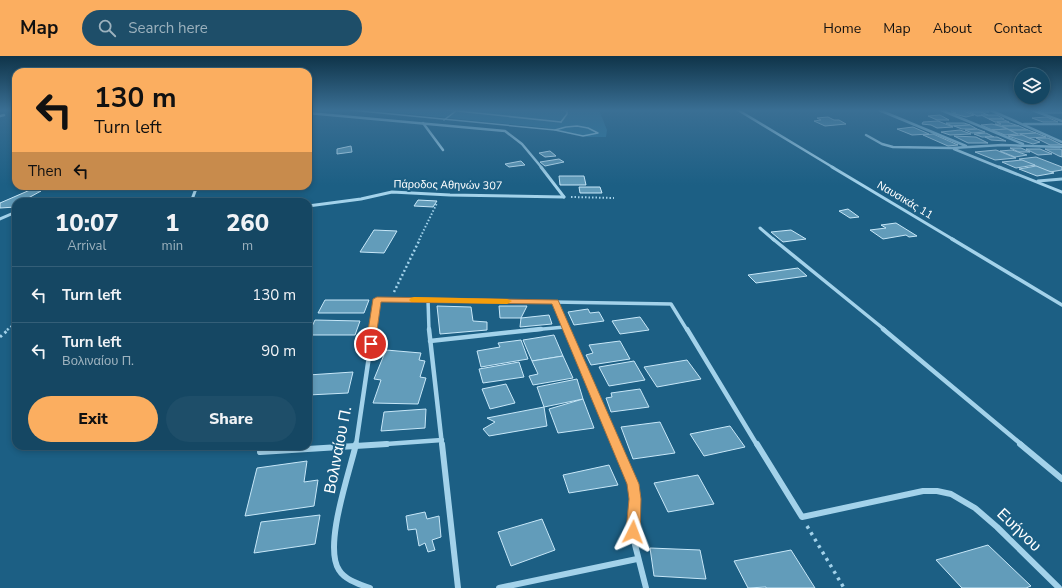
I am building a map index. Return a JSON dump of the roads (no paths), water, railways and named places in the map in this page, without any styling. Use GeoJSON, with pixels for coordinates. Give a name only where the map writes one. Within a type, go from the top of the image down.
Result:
{"type":"FeatureCollection","features":[{"type":"Feature","properties":{"kind":"street"},"geometry":{"type":"LineString","coordinates":[[432,135],[443,150]]}},
{"type":"Feature","properties":{"kind":"street","name":"Πάροδος Αθηνών 307"},"geometry":{"type":"LineString","coordinates":[[312,205],[361,199],[390,192],[441,195],[564,197],[531,156],[510,135]]}},
{"type":"Feature","properties":{"kind":"street","name":"Ναυσικάς 11"},"geometry":{"type":"LineString","coordinates":[[779,135],[1062,305]]}},
{"type":"Feature","properties":{"kind":"street"},"geometry":{"type":"LineString","coordinates":[[866,135],[889,146],[952,148],[995,145],[1025,145],[1062,147]]}},
{"type":"Feature","properties":{"kind":"street"},"geometry":{"type":"LineString","coordinates":[[938,135],[967,147]]}},
{"type":"Feature","properties":{"kind":"street"},"geometry":{"type":"LineString","coordinates":[[1001,135],[1025,145]]}},
{"type":"Feature","properties":{"kind":"street"},"geometry":{"type":"LineString","coordinates":[[1046,135],[1062,142]]}},
{"type":"Feature","properties":{"kind":"street"},"geometry":{"type":"LineString","coordinates":[[952,148],[1062,192]]}},
{"type":"Feature","properties":{"kind":"street"},"geometry":{"type":"LineString","coordinates":[[1036,181],[1062,179]]}},
{"type":"Feature","properties":{"kind":"street"},"geometry":{"type":"LineString","coordinates":[[0,219],[12,214]]}},
{"type":"Feature","properties":{"kind":"street"},"geometry":{"type":"LineString","coordinates":[[760,228],[956,389],[1062,479]]}},
{"type":"Feature","properties":{"kind":"street","name":"Βολιναίου Π."},"geometry":{"type":"LineString","coordinates":[[370,588],[351,580],[340,572],[335,554],[337,523],[356,446],[377,299],[428,300]]}},
{"type":"Feature","properties":{"kind":"street"},"geometry":{"type":"LineString","coordinates":[[458,588],[430,341],[428,300],[555,302],[633,484],[635,494],[633,538],[637,559],[646,588]]}},
{"type":"Feature","properties":{"kind":"street","name":"Ευήνου"},"geometry":{"type":"LineString","coordinates":[[555,302],[672,304],[802,517],[927,490],[941,492],[955,496],[975,508],[990,520],[1059,588]]}},
{"type":"Feature","properties":{"kind":"street"},"geometry":{"type":"LineString","coordinates":[[430,341],[565,327]]}},
{"type":"Feature","properties":{"kind":"street"},"geometry":{"type":"LineString","coordinates":[[312,449],[442,440]]}},
{"type":"Feature","properties":{"kind":"street"},"geometry":{"type":"LineString","coordinates":[[260,452],[292,450]]}},
{"type":"Feature","properties":{"kind":"street"},"geometry":{"type":"LineString","coordinates":[[499,588],[637,559]]}},
{"type":"Feature","properties":{"kind":"lane"},"geometry":{"type":"LineString","coordinates":[[578,135],[589,135]]}}]}
